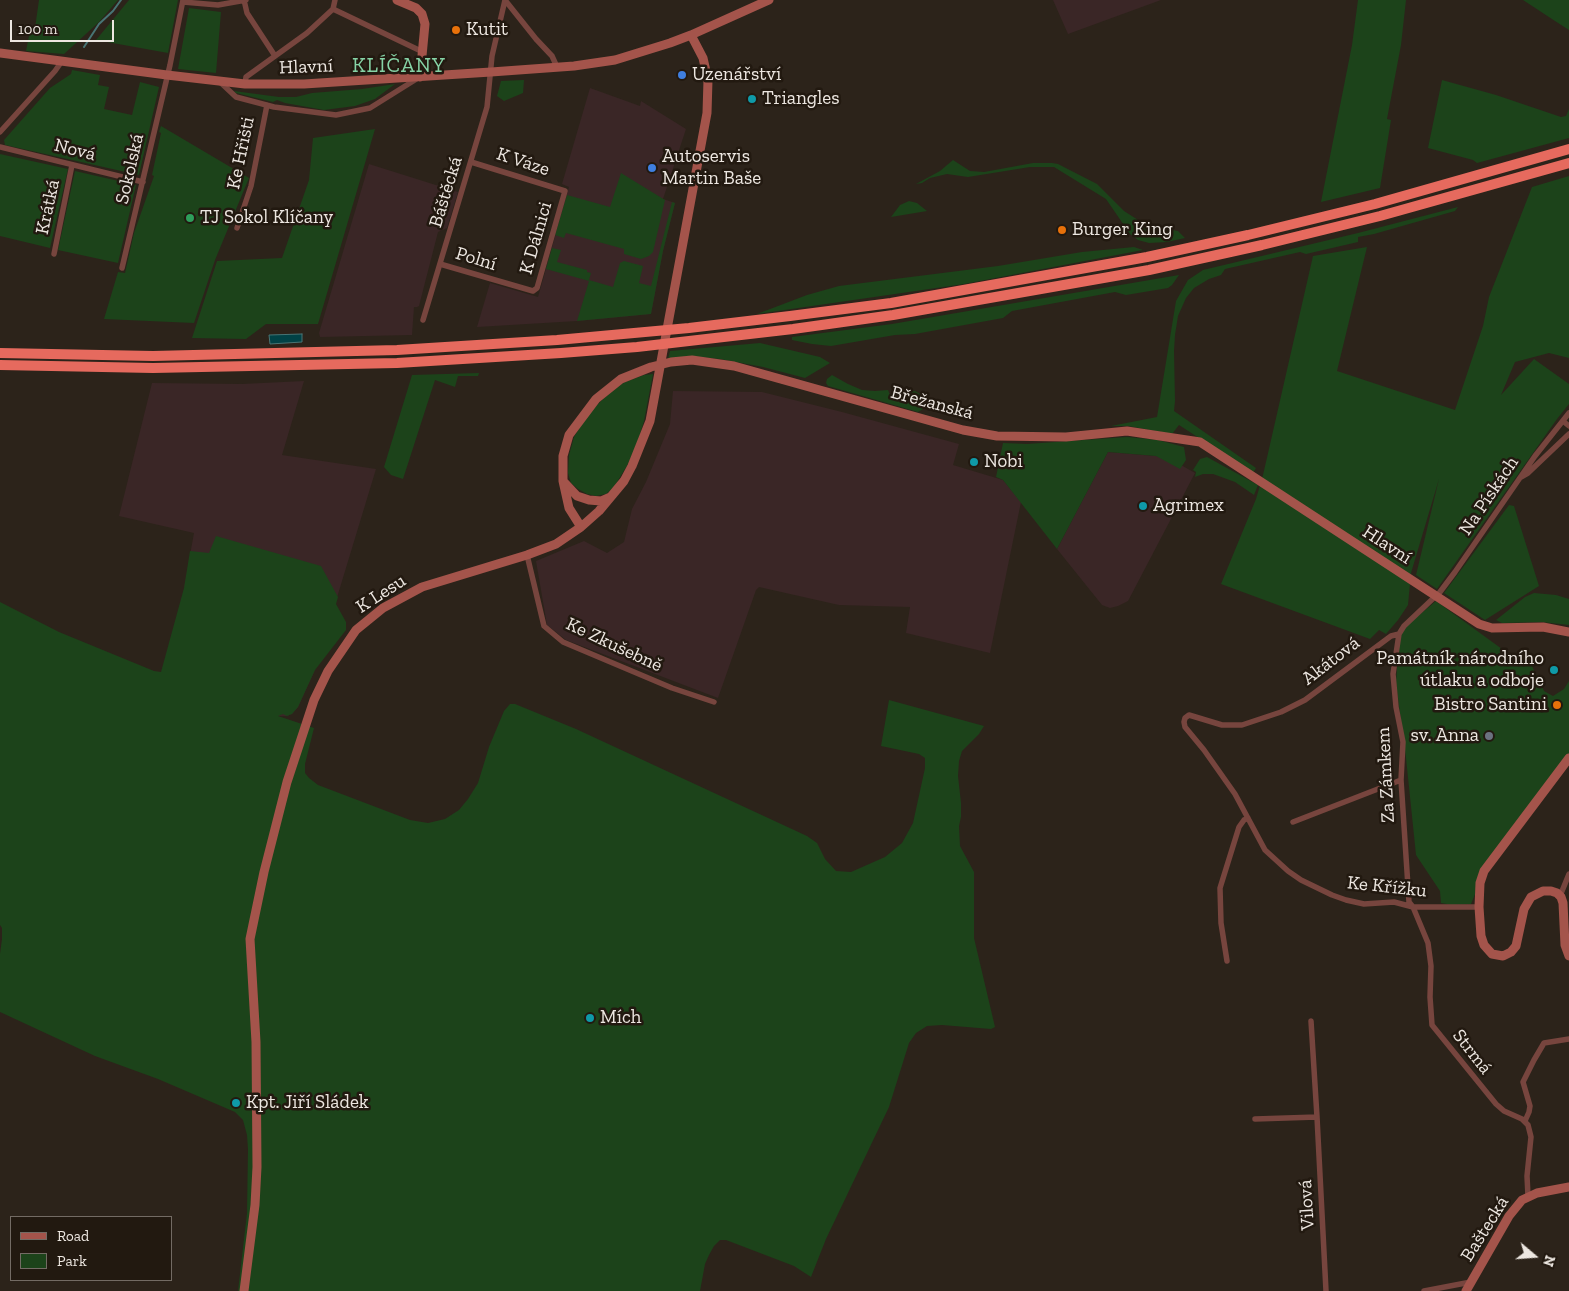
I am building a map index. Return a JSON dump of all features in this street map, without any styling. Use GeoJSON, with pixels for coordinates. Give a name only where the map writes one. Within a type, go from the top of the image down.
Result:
{"type":"FeatureCollection","features":[{"type":"Feature","properties":{"kind":"highway"},"geometry":{"type":"LineString","coordinates":[[0,353],[153,356],[397,350],[587,338],[689,328],[891,303],[1156,255],[1248,235],[1375,204],[1569,149]]}},
{"type":"Feature","properties":{"kind":"highway"},"geometry":{"type":"LineString","coordinates":[[0,365],[153,368],[397,363],[637,347],[793,329],[893,315],[1149,270],[1380,216],[1569,163]]}},
{"type":"Feature","properties":{"kind":"street"},"geometry":{"type":"LineString","coordinates":[[183,1],[218,5],[245,0],[247,13],[275,56]]}},
{"type":"Feature","properties":{"kind":"street"},"geometry":{"type":"LineString","coordinates":[[245,84],[246,77],[307,33],[333,9],[334,0]]}},
{"type":"Feature","properties":{"kind":"street"},"geometry":{"type":"LineString","coordinates":[[267,105],[336,115],[370,108],[420,77],[425,24],[422,14],[416,8],[397,0]]}},
{"type":"Feature","properties":{"kind":"street"},"geometry":{"type":"LineString","coordinates":[[505,0],[552,56],[557,67]]}},
{"type":"Feature","properties":{"kind":"street","name":"Báštěcká"},"geometry":{"type":"LineString","coordinates":[[424,320],[487,107],[492,56],[505,0]]}},
{"type":"Feature","properties":{"kind":"street","name":"Hlavní"},"geometry":{"type":"LineString","coordinates":[[0,53],[167,76],[245,84],[304,84],[420,77],[557,67],[615,60],[691,35],[769,0]]}},
{"type":"Feature","properties":{"kind":"street","name":"Sokolská"},"geometry":{"type":"LineString","coordinates":[[122,268],[183,1]]}},
{"type":"Feature","properties":{"kind":"street"},"geometry":{"type":"LineString","coordinates":[[333,9],[423,52]]}},
{"type":"Feature","properties":{"kind":"street"},"geometry":{"type":"LineString","coordinates":[[581,527],[612,496],[632,466],[650,421],[708,102],[708,80],[703,58],[691,35]]}},
{"type":"Feature","properties":{"kind":"street"},"geometry":{"type":"LineString","coordinates":[[0,132],[62,61]]}},
{"type":"Feature","properties":{"kind":"street","name":"Ke Hřišti"},"geometry":{"type":"LineString","coordinates":[[220,82],[236,97],[267,105],[251,186],[238,228]]}},
{"type":"Feature","properties":{"kind":"street","name":"Nová"},"geometry":{"type":"LineString","coordinates":[[0,147],[143,182]]}},
{"type":"Feature","properties":{"kind":"street","name":"K Váze"},"geometry":{"type":"LineString","coordinates":[[471,162],[565,191]]}},
{"type":"Feature","properties":{"kind":"street","name":"Krátká"},"geometry":{"type":"LineString","coordinates":[[54,254],[72,166]]}},
{"type":"Feature","properties":{"kind":"street","name":"K Dálnici"},"geometry":{"type":"LineString","coordinates":[[533,292],[537,288],[565,191]]}},
{"type":"Feature","properties":{"kind":"street","name":"Polní"},"geometry":{"type":"LineString","coordinates":[[440,264],[533,292]]}},
{"type":"Feature","properties":{"kind":"street","name":"Břežanská"},"geometry":{"type":"LineString","coordinates":[[581,527],[569,508],[563,481],[563,456],[569,436],[596,399],[621,379],[651,367],[671,362],[692,360],[734,366],[963,430],[997,436],[1066,437],[1127,431],[1200,442]]}},
{"type":"Feature","properties":{"kind":"street","name":"Na Pískách"},"geometry":{"type":"LineString","coordinates":[[1435,596],[1456,572],[1535,456],[1569,414]]}},
{"type":"Feature","properties":{"kind":"street"},"geometry":{"type":"LineString","coordinates":[[1564,421],[1569,426]]}},
{"type":"Feature","properties":{"kind":"street"},"geometry":{"type":"LineString","coordinates":[[1521,477],[1528,473],[1569,434]]}},
{"type":"Feature","properties":{"kind":"street","name":"Hlavní"},"geometry":{"type":"LineString","coordinates":[[1200,442],[1435,596],[1487,627],[1548,627],[1569,632]]}},
{"type":"Feature","properties":{"kind":"street"},"geometry":{"type":"LineString","coordinates":[[563,481],[577,496],[589,500],[601,501],[612,496]]}},
{"type":"Feature","properties":{"kind":"street","name":"K Lesu"},"geometry":{"type":"LineString","coordinates":[[244,1291],[255,1206],[257,1167],[256,1042],[250,940],[264,872],[287,782],[314,700],[328,671],[356,630],[383,608],[422,586],[527,555],[556,544],[581,527]]}},
{"type":"Feature","properties":{"kind":"street","name":"Ke Zkušebně"},"geometry":{"type":"LineString","coordinates":[[527,555],[544,626],[563,642],[672,688],[714,702]]}},
{"type":"Feature","properties":{"kind":"street"},"geometry":{"type":"LineString","coordinates":[[1399,634],[1404,626],[1435,596]]}},
{"type":"Feature","properties":{"kind":"street","name":"Akátová"},"geometry":{"type":"LineString","coordinates":[[1242,807],[1230,786],[1185,727],[1185,718],[1191,715],[1222,724],[1242,726],[1281,712],[1305,700],[1391,636],[1399,634]]}},
{"type":"Feature","properties":{"kind":"street","name":"Za Zámkem"},"geometry":{"type":"LineString","coordinates":[[1399,634],[1393,674],[1396,707],[1403,742],[1401,780],[1409,902],[1413,907]]}},
{"type":"Feature","properties":{"kind":"street"},"geometry":{"type":"LineString","coordinates":[[1569,758],[1484,872],[1480,887],[1479,907],[1481,936],[1484,945],[1492,954],[1503,956],[1516,946],[1523,913],[1531,897],[1545,891],[1553,892],[1560,896],[1563,904],[1565,945],[1569,956]]}},
{"type":"Feature","properties":{"kind":"street"},"geometry":{"type":"LineString","coordinates":[[1293,822],[1401,780]]}},
{"type":"Feature","properties":{"kind":"street","name":"Ke Křížku"},"geometry":{"type":"LineString","coordinates":[[1242,807],[1265,850],[1301,880],[1332,895],[1364,904],[1394,902],[1413,907],[1479,907]]}},
{"type":"Feature","properties":{"kind":"street"},"geometry":{"type":"LineString","coordinates":[[1227,961],[1221,923],[1220,888],[1239,827],[1248,818]]}},
{"type":"Feature","properties":{"kind":"street"},"geometry":{"type":"LineString","coordinates":[[1560,896],[1569,874]]}},
{"type":"Feature","properties":{"kind":"street","name":"Strmá"},"geometry":{"type":"LineString","coordinates":[[1413,907],[1428,943],[1431,966],[1430,997],[1432,1024],[1496,1104],[1504,1111],[1525,1121]]}},
{"type":"Feature","properties":{"kind":"street","name":"Vilová"},"geometry":{"type":"LineString","coordinates":[[1312,1021],[1326,1291]]}},
{"type":"Feature","properties":{"kind":"street"},"geometry":{"type":"LineString","coordinates":[[1528,1196],[1527,1176],[1531,1137],[1525,1121],[1530,1106],[1523,1082],[1544,1043],[1569,1039]]}},
{"type":"Feature","properties":{"kind":"street"},"geometry":{"type":"LineString","coordinates":[[1255,1119],[1317,1117]]}},
{"type":"Feature","properties":{"kind":"street","name":"Baštecká"},"geometry":{"type":"LineString","coordinates":[[1466,1291],[1512,1212],[1522,1200],[1541,1192],[1569,1187]]}},
{"type":"Feature","properties":{"kind":"street"},"geometry":{"type":"LineString","coordinates":[[1424,1291],[1471,1282]]}},
{"type":"Feature","properties":{"kind":"shaded area"},"geometry":{"type":"Polygon","coordinates":[[[1053,0],[1161,0],[1068,34],[1053,0]]]}},
{"type":"Feature","properties":{"kind":"shaded area"},"geometry":{"type":"Polygon","coordinates":[[[590,88],[640,106],[641,101],[686,129],[663,199],[675,203],[663,251],[651,314],[477,327],[490,283],[538,297],[569,187],[562,184],[590,88]]]}},
{"type":"Feature","properties":{"kind":"shaded area"},"geometry":{"type":"Polygon","coordinates":[[[369,164],[458,192],[447,228],[438,232],[419,306],[414,307],[412,335],[320,337],[319,333],[369,164]]]}},
{"type":"Feature","properties":{"kind":"shaded area"},"geometry":{"type":"Polygon","coordinates":[[[304,381],[282,455],[376,469],[315,670],[298,707],[292,714],[277,716],[184,588],[194,533],[119,516],[152,383],[242,384],[304,381]]]}},
{"type":"Feature","properties":{"kind":"shaded area"},"geometry":{"type":"Polygon","coordinates":[[[673,391],[762,392],[842,412],[959,444],[953,465],[1003,480],[1021,502],[990,653],[906,633],[910,607],[839,605],[759,587],[756,590],[718,698],[566,640],[547,625],[536,561],[584,541],[607,553],[624,542],[632,509],[646,482],[670,424],[673,391]]]}},
{"type":"Feature","properties":{"kind":"shaded area"},"geometry":{"type":"Polygon","coordinates":[[[1108,452],[1167,457],[1195,473],[1128,601],[1110,608],[1102,605],[1057,549],[1108,452]]]}},
{"type":"Feature","properties":{"kind":"green space"},"geometry":{"type":"Polygon","coordinates":[[[39,0],[118,0],[99,22],[64,54],[26,51],[29,36],[35,28],[39,0]]]}},
{"type":"Feature","properties":{"kind":"green space"},"geometry":{"type":"Polygon","coordinates":[[[129,0],[178,0],[168,53],[96,40],[129,0]]]}},
{"type":"Feature","properties":{"kind":"green space"},"geometry":{"type":"Polygon","coordinates":[[[1358,0],[1406,0],[1401,45],[1387,119],[1391,120],[1380,188],[1321,202],[1352,45],[1358,0]]]}},
{"type":"Feature","properties":{"kind":"green space"},"geometry":{"type":"Polygon","coordinates":[[[1523,0],[1569,0],[1569,30],[1555,21],[1523,0]]]}},
{"type":"Feature","properties":{"kind":"green space"},"geometry":{"type":"Polygon","coordinates":[[[189,8],[221,12],[216,73],[178,69],[189,8]]]}},
{"type":"Feature","properties":{"kind":"green space"},"geometry":{"type":"Polygon","coordinates":[[[72,70],[100,75],[98,85],[109,87],[104,109],[132,115],[140,82],[159,87],[139,175],[5,145],[4,140],[50,88],[71,74],[72,70]]]}},
{"type":"Feature","properties":{"kind":"green space"},"geometry":{"type":"Polygon","coordinates":[[[524,80],[523,93],[504,101],[497,96],[501,81],[524,80]]]}},
{"type":"Feature","properties":{"kind":"green space"},"geometry":{"type":"Polygon","coordinates":[[[1442,80],[1496,95],[1561,117],[1566,116],[1569,109],[1569,138],[1477,163],[1473,160],[1428,148],[1442,80]]]}},
{"type":"Feature","properties":{"kind":"green space"},"geometry":{"type":"Polygon","coordinates":[[[395,84],[375,99],[355,106],[324,110],[277,100],[273,102],[234,91],[279,97],[296,97],[312,93],[395,84]]]}},
{"type":"Feature","properties":{"kind":"green space"},"geometry":{"type":"Polygon","coordinates":[[[161,126],[249,178],[215,260],[194,323],[104,319],[118,272],[125,273],[134,233],[154,176],[152,175],[161,126]]]}},
{"type":"Feature","properties":{"kind":"green space"},"geometry":{"type":"Polygon","coordinates":[[[375,129],[318,324],[266,324],[246,339],[192,338],[217,261],[282,258],[309,180],[313,138],[375,129]]]}},
{"type":"Feature","properties":{"kind":"green space"},"geometry":{"type":"Polygon","coordinates":[[[0,154],[68,169],[50,248],[0,236],[0,154]]]}},
{"type":"Feature","properties":{"kind":"green space"},"geometry":{"type":"Polygon","coordinates":[[[953,160],[970,171],[984,172],[1033,163],[1058,164],[1097,184],[1124,211],[1146,225],[1178,231],[1185,238],[1149,243],[1138,240],[1130,234],[1106,199],[1054,167],[1030,167],[968,177],[947,174],[916,184],[940,171],[953,160]]]}},
{"type":"Feature","properties":{"kind":"green space"},"geometry":{"type":"Polygon","coordinates":[[[75,171],[136,185],[118,263],[58,250],[75,171]]]}},
{"type":"Feature","properties":{"kind":"green space"},"geometry":{"type":"Polygon","coordinates":[[[621,173],[665,200],[653,252],[649,256],[641,259],[624,254],[624,249],[566,233],[564,238],[555,235],[567,195],[610,207],[621,173]]]}},
{"type":"Feature","properties":{"kind":"green space"},"geometry":{"type":"Polygon","coordinates":[[[1569,176],[1569,358],[1549,353],[1515,362],[1501,395],[1534,359],[1569,384],[1569,404],[1437,589],[1416,575],[1439,479],[1411,573],[1408,605],[1386,634],[1379,630],[1370,639],[1221,584],[1256,499],[1263,475],[1313,256],[1367,247],[1337,371],[1455,410],[1483,326],[1489,297],[1532,187],[1569,176]]]}},
{"type":"Feature","properties":{"kind":"green space"},"geometry":{"type":"Polygon","coordinates":[[[909,201],[917,203],[927,211],[891,217],[900,205],[909,201]]]}},
{"type":"Feature","properties":{"kind":"green space"},"geometry":{"type":"Polygon","coordinates":[[[672,202],[675,203],[663,251],[651,314],[577,321],[589,281],[546,269],[552,248],[561,250],[557,262],[587,270],[587,272],[591,273],[589,280],[613,287],[620,263],[624,261],[643,266],[639,283],[651,286],[672,202]]]}},
{"type":"Feature","properties":{"kind":"green space"},"geometry":{"type":"Polygon","coordinates":[[[1458,207],[1455,211],[1358,237],[1358,242],[1306,254],[1300,252],[1225,269],[1221,275],[1209,279],[1194,288],[1186,298],[1178,316],[1175,335],[1174,411],[1256,468],[1253,473],[1179,425],[1172,434],[1128,426],[1111,426],[1157,417],[1176,301],[1188,280],[1203,270],[1458,207]]]}},
{"type":"Feature","properties":{"kind":"green space"},"geometry":{"type":"Polygon","coordinates":[[[1134,247],[1143,250],[964,284],[757,314],[807,295],[839,286],[998,266],[1082,252],[1134,247]]]}},
{"type":"Feature","properties":{"kind":"green space"},"geometry":{"type":"Polygon","coordinates":[[[1179,275],[1168,288],[1126,295],[1115,292],[1012,311],[1003,318],[915,334],[895,335],[831,346],[792,340],[792,337],[892,324],[1179,275]]]}},
{"type":"Feature","properties":{"kind":"green space"},"geometry":{"type":"Polygon","coordinates":[[[760,343],[820,357],[830,363],[805,378],[763,367],[720,359],[691,356],[668,359],[670,351],[760,343]]]}},
{"type":"Feature","properties":{"kind":"green space"},"geometry":{"type":"Polygon","coordinates":[[[479,373],[478,376],[458,376],[455,387],[435,380],[403,479],[391,475],[384,467],[412,375],[479,373]]]}},
{"type":"Feature","properties":{"kind":"green space"},"geometry":{"type":"Polygon","coordinates":[[[653,374],[644,421],[637,444],[614,487],[606,494],[596,496],[578,489],[571,483],[568,473],[569,455],[574,437],[588,414],[623,383],[644,375],[653,374]]]}},
{"type":"Feature","properties":{"kind":"green space"},"geometry":{"type":"Polygon","coordinates":[[[832,375],[862,390],[888,390],[890,395],[903,396],[901,392],[915,391],[925,397],[923,409],[918,412],[828,386],[826,383],[827,379],[832,375]]]}},
{"type":"Feature","properties":{"kind":"green space"},"geometry":{"type":"Polygon","coordinates":[[[1127,437],[1158,440],[1184,447],[1186,460],[1180,469],[1156,456],[1108,452],[1057,549],[1003,480],[996,477],[1003,443],[1027,444],[1127,437]]]}},
{"type":"Feature","properties":{"kind":"green space"},"geometry":{"type":"Polygon","coordinates":[[[1207,457],[1258,485],[1254,495],[1235,482],[1213,474],[1203,474],[1195,477],[1196,472],[1193,470],[1200,459],[1207,457]]]}},
{"type":"Feature","properties":{"kind":"green space"},"geometry":{"type":"Polygon","coordinates":[[[1509,505],[1514,506],[1539,586],[1485,620],[1444,593],[1509,505]]]}},
{"type":"Feature","properties":{"kind":"green space"},"geometry":{"type":"Polygon","coordinates":[[[216,536],[321,566],[338,597],[336,604],[346,622],[346,630],[315,670],[298,707],[292,714],[278,716],[314,728],[305,764],[305,773],[309,778],[318,785],[410,820],[428,823],[445,819],[459,810],[478,783],[489,747],[504,711],[510,704],[515,704],[576,729],[807,836],[817,843],[825,859],[836,871],[851,872],[885,857],[902,843],[913,823],[925,768],[925,758],[919,754],[881,746],[889,700],[984,726],[979,734],[962,751],[959,761],[958,776],[961,817],[959,826],[960,846],[974,872],[974,938],[995,1027],[991,1029],[942,1025],[927,1026],[916,1033],[909,1043],[889,1107],[826,1239],[811,1277],[794,1266],[726,1240],[720,1240],[714,1246],[705,1264],[700,1291],[238,1291],[247,1213],[248,1149],[243,1120],[235,1112],[158,1079],[95,1056],[0,1012],[2,928],[0,925],[0,602],[59,632],[154,671],[161,672],[184,588],[190,551],[209,553],[216,536]]]}},
{"type":"Feature","properties":{"kind":"green space"},"geometry":{"type":"Polygon","coordinates":[[[1534,593],[1556,595],[1569,599],[1569,625],[1542,622],[1502,623],[1496,620],[1525,597],[1534,593]]]}},
{"type":"Feature","properties":{"kind":"green space"},"geometry":{"type":"Polygon","coordinates":[[[1436,601],[1513,657],[1531,664],[1544,691],[1553,696],[1564,689],[1569,681],[1569,755],[1478,887],[1471,904],[1452,905],[1441,903],[1440,891],[1416,855],[1396,683],[1399,639],[1406,626],[1436,601]]]}},
{"type":"Feature","properties":{"kind":"water"},"geometry":{"type":"Polygon","coordinates":[[[302,334],[302,342],[270,344],[269,335],[302,334]]]}},
{"type":"Feature","properties":{"kind":"waterway"},"geometry":{"type":"LineString","coordinates":[[84,47],[99,24],[113,11],[121,0]]}},
{"type":"Feature","properties":{"kind":"place","name":"Kutit"},"geometry":{"type":"Point","coordinates":[456,30]}},
{"type":"Feature","properties":{"kind":"place","name":"Uzenářství"},"geometry":{"type":"Point","coordinates":[682,75]}},
{"type":"Feature","properties":{"kind":"place","name":"Triangles"},"geometry":{"type":"Point","coordinates":[752,99]}},
{"type":"Feature","properties":{"kind":"place","name":"Autoservis Martin Baše"},"geometry":{"type":"Point","coordinates":[652,168]}},
{"type":"Feature","properties":{"kind":"place","name":"TJ Sokol Klíčany"},"geometry":{"type":"Point","coordinates":[190,218]}},
{"type":"Feature","properties":{"kind":"place","name":"Burger King"},"geometry":{"type":"Point","coordinates":[1062,230]}},
{"type":"Feature","properties":{"kind":"place","name":"Nobi"},"geometry":{"type":"Point","coordinates":[974,462]}},
{"type":"Feature","properties":{"kind":"place","name":"Agrimex"},"geometry":{"type":"Point","coordinates":[1143,506]}},
{"type":"Feature","properties":{"kind":"place","name":"Památník národního útlaku a odboje"},"geometry":{"type":"Point","coordinates":[1554,670]}},
{"type":"Feature","properties":{"kind":"place","name":"Bistro Santini"},"geometry":{"type":"Point","coordinates":[1557,705]}},
{"type":"Feature","properties":{"kind":"place","name":"sv. Anna"},"geometry":{"type":"Point","coordinates":[1489,736]}},
{"type":"Feature","properties":{"kind":"place","name":"Mích"},"geometry":{"type":"Point","coordinates":[590,1018]}},
{"type":"Feature","properties":{"kind":"place","name":"Kpt. Jiří Sládek"},"geometry":{"type":"Point","coordinates":[236,1103]}},
{"type":"Feature","properties":{"kind":"district","name":"KLÍČANY"},"geometry":{"type":"Point","coordinates":[399,66]}}]}
